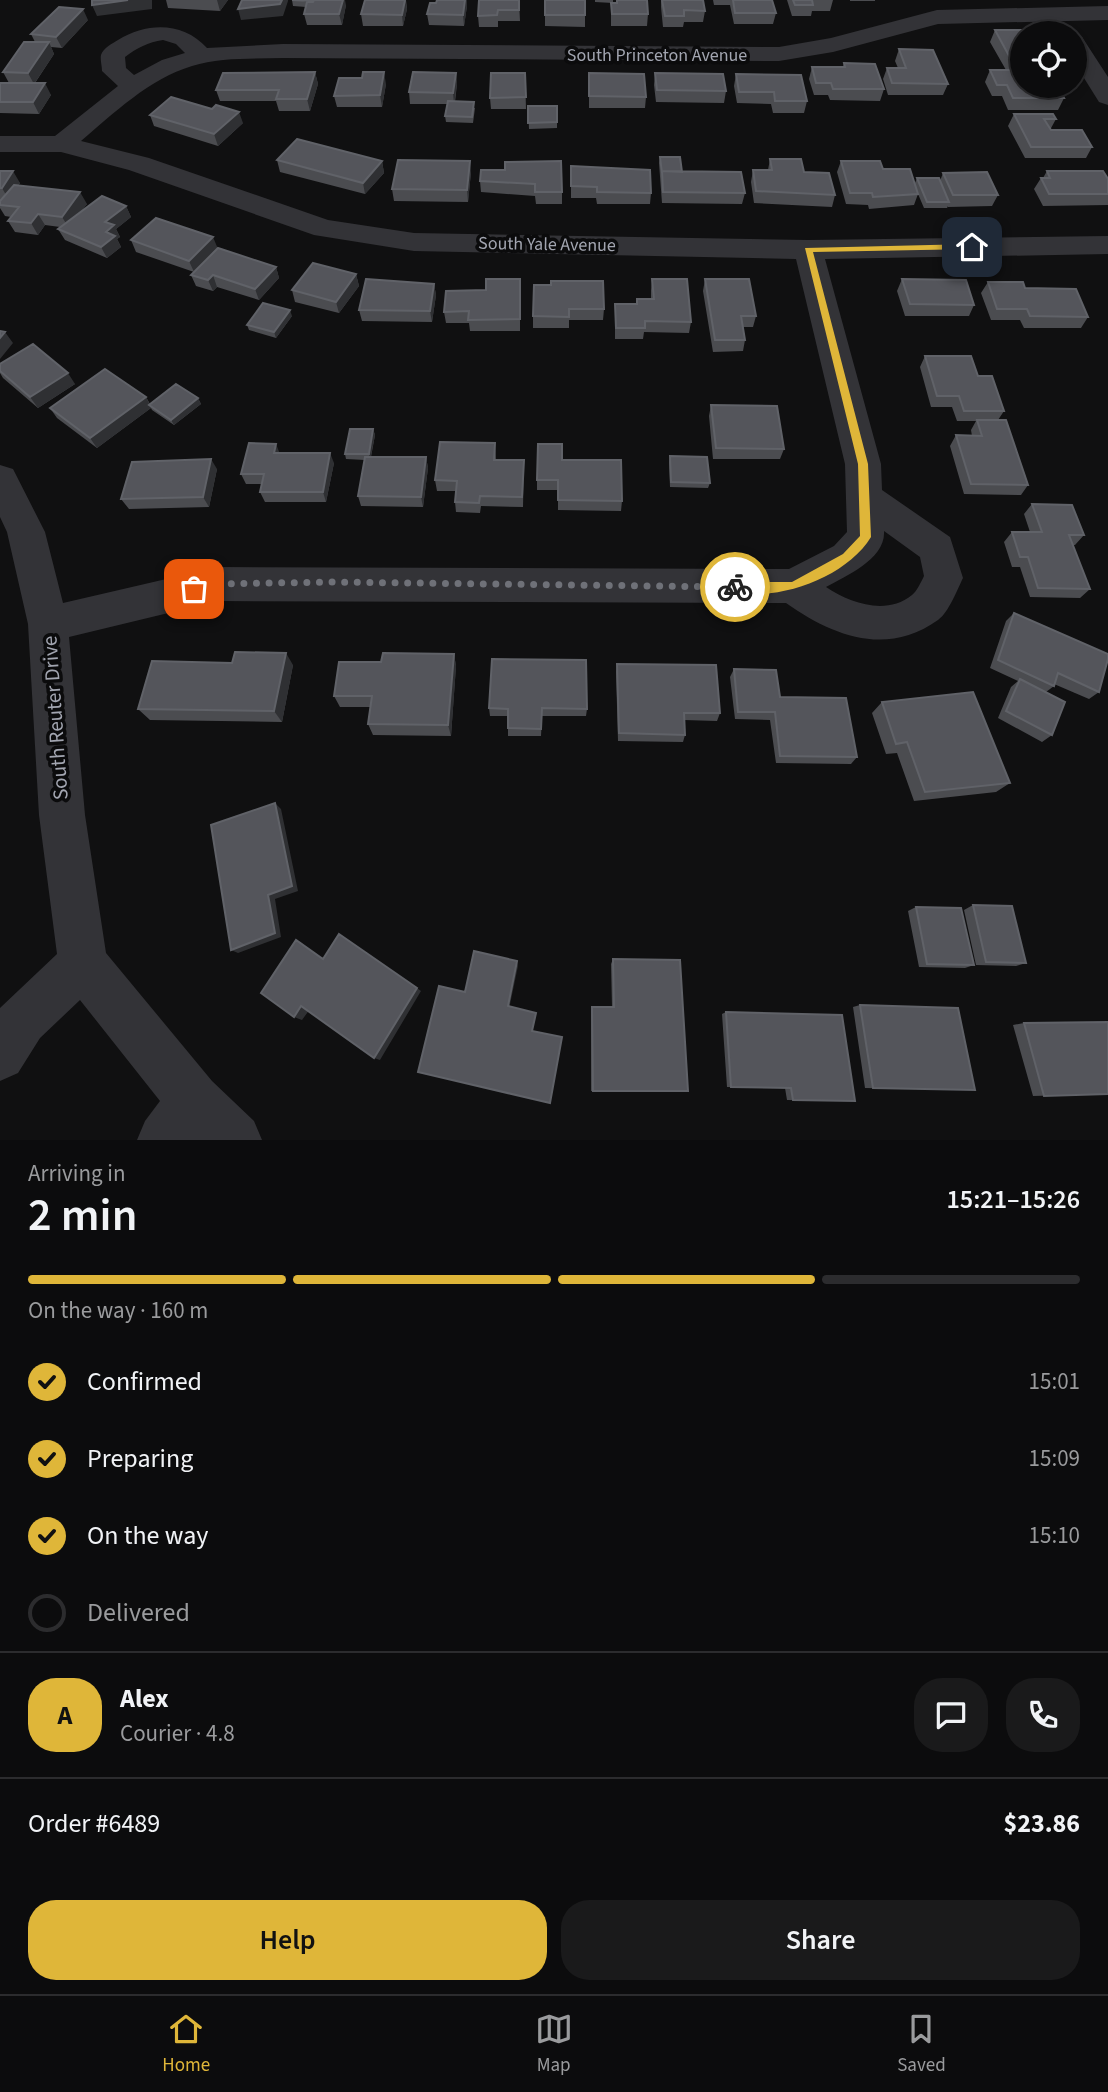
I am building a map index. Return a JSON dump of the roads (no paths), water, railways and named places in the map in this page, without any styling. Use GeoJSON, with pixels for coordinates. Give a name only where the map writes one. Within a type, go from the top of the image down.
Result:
{"type":"FeatureCollection","features":[{"type":"Feature","properties":{"kind":"street","name":"South Princeton Avenue"},"geometry":{"type":"LineString","coordinates":[[61,145],[134,86],[172,64],[202,57],[283,51],[779,54],[833,45],[937,17],[1108,13]]}},
{"type":"Feature","properties":{"kind":"street"},"geometry":{"type":"LineString","coordinates":[[134,86],[114,71],[113,55],[128,41],[150,35],[183,38],[202,57]]}},
{"type":"Feature","properties":{"kind":"street"},"geometry":{"type":"LineString","coordinates":[[1087,63],[1108,97]]}},
{"type":"Feature","properties":{"kind":"street","name":"South Yale Avenue"},"geometry":{"type":"LineString","coordinates":[[0,145],[61,145],[139,164],[337,231],[414,242],[808,250],[1108,245]]}},
{"type":"Feature","properties":{"kind":"street"},"geometry":{"type":"LineString","coordinates":[[48,624],[218,584],[793,586],[847,557],[866,537],[863,464],[808,250]]}},
{"type":"Feature","properties":{"kind":"street","name":"South Reuter Drive"},"geometry":{"type":"LineString","coordinates":[[0,479],[26,532],[48,624],[62,815],[83,964]]}},
{"type":"Feature","properties":{"kind":"street"},"geometry":{"type":"LineString","coordinates":[[793,586],[828,610],[869,624],[896,621],[926,607],[944,578],[937,548],[864,497]]}},
{"type":"Feature","properties":{"kind":"street"},"geometry":{"type":"LineString","coordinates":[[0,1055],[22,1020],[83,964],[179,1120],[235,1140]]}}]}
